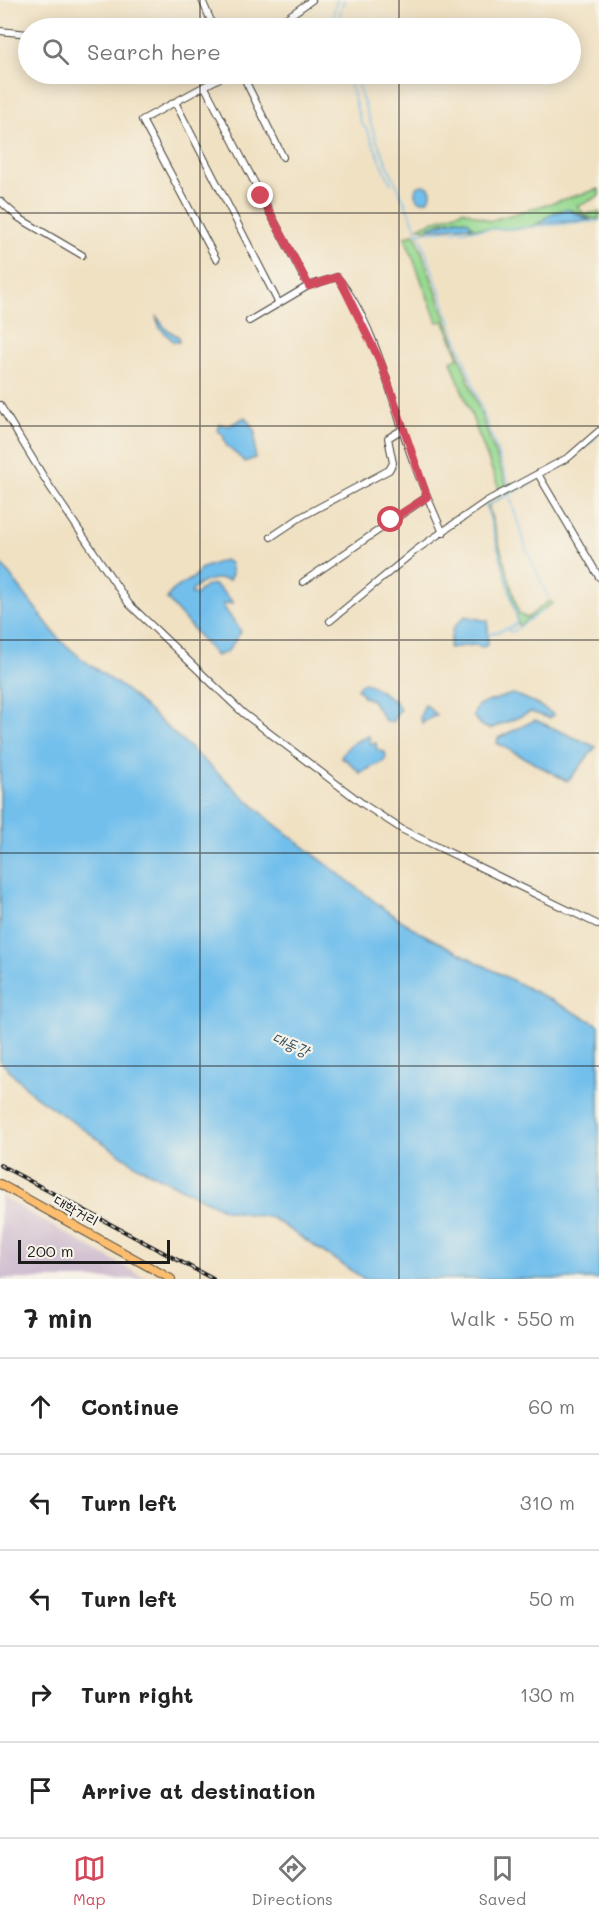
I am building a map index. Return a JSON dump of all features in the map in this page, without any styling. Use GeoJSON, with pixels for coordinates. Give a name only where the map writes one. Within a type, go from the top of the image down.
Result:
{"type":"FeatureCollection","features":[{"type":"Feature","properties":{"kind":"main road","name":"대학거리"},"geometry":{"type":"LineString","coordinates":[[0,1184],[171,1279]]}},
{"type":"Feature","properties":{"kind":"street"},"geometry":{"type":"LineString","coordinates":[[202,0],[210,18]]}},
{"type":"Feature","properties":{"kind":"street"},"geometry":{"type":"LineString","coordinates":[[286,18],[312,0]]}},
{"type":"Feature","properties":{"kind":"street"},"geometry":{"type":"LineString","coordinates":[[0,31],[18,33]]}},
{"type":"Feature","properties":{"kind":"street"},"geometry":{"type":"LineString","coordinates":[[210,84],[142,120],[216,259]]}},
{"type":"Feature","properties":{"kind":"street"},"geometry":{"type":"LineString","coordinates":[[246,84],[276,150],[283,157]]}},
{"type":"Feature","properties":{"kind":"street"},"geometry":{"type":"LineString","coordinates":[[205,87],[309,286]]}},
{"type":"Feature","properties":{"kind":"street"},"geometry":{"type":"LineString","coordinates":[[175,102],[278,302]]}},
{"type":"Feature","properties":{"kind":"street"},"geometry":{"type":"LineString","coordinates":[[0,201],[19,218],[82,255]]}},
{"type":"Feature","properties":{"kind":"street"},"geometry":{"type":"LineString","coordinates":[[249,321],[309,286],[331,276],[337,277],[382,365],[427,497],[443,533]]}},
{"type":"Feature","properties":{"kind":"street"},"geometry":{"type":"LineString","coordinates":[[0,405],[48,484],[129,604],[243,712],[363,804],[403,830],[599,925]]}},
{"type":"Feature","properties":{"kind":"street"},"geometry":{"type":"LineString","coordinates":[[271,537],[301,517],[389,470],[393,463],[388,438],[403,429]]}},
{"type":"Feature","properties":{"kind":"street"},"geometry":{"type":"LineString","coordinates":[[330,621],[394,567],[487,501],[569,457],[599,431]]}},
{"type":"Feature","properties":{"kind":"street"},"geometry":{"type":"LineString","coordinates":[[538,474],[599,577]]}},
{"type":"Feature","properties":{"kind":"street"},"geometry":{"type":"LineString","coordinates":[[303,582],[427,497]]}},
{"type":"Feature","properties":{"kind":"shaded area"},"geometry":{"type":"Polygon","coordinates":[[[0,1196],[77,1240],[147,1279],[0,1279],[0,1196]]]}},
{"type":"Feature","properties":{"kind":"green space"},"geometry":{"type":"Polygon","coordinates":[[[599,189],[599,196],[577,207],[585,214],[599,212],[599,219],[590,218],[572,210],[563,210],[535,225],[521,228],[469,228],[472,226],[458,219],[444,221],[428,230],[418,227],[464,210],[489,221],[599,189]]]}},
{"type":"Feature","properties":{"kind":"green space"},"geometry":{"type":"Polygon","coordinates":[[[415,233],[507,486],[500,491],[451,361],[459,357],[444,321],[437,322],[405,237],[415,233]]]}},
{"type":"Feature","properties":{"kind":"green space"},"geometry":{"type":"Polygon","coordinates":[[[487,506],[519,614],[527,618],[549,601],[553,603],[519,626],[487,506]]]}},
{"type":"Feature","properties":{"kind":"water"},"geometry":{"type":"Polygon","coordinates":[[[423,185],[431,193],[423,201],[415,193],[423,185]]]}},
{"type":"Feature","properties":{"kind":"water"},"geometry":{"type":"Polygon","coordinates":[[[567,209],[590,220],[538,224],[553,213],[567,209]]]}},
{"type":"Feature","properties":{"kind":"water"},"geometry":{"type":"Polygon","coordinates":[[[458,219],[468,221],[472,226],[432,229],[429,227],[458,219]]]}},
{"type":"Feature","properties":{"kind":"water"},"geometry":{"type":"Polygon","coordinates":[[[156,316],[166,329],[179,337],[179,342],[174,342],[160,328],[156,316]]]}},
{"type":"Feature","properties":{"kind":"water"},"geometry":{"type":"Polygon","coordinates":[[[245,417],[255,431],[255,458],[245,462],[226,445],[223,435],[217,430],[220,424],[229,426],[245,417]]]}},
{"type":"Feature","properties":{"kind":"water"},"geometry":{"type":"Polygon","coordinates":[[[224,560],[230,563],[232,574],[229,580],[207,581],[191,593],[196,595],[208,585],[212,585],[220,589],[233,603],[223,604],[241,632],[227,652],[216,656],[167,599],[174,590],[197,574],[200,569],[224,560]]]}},
{"type":"Feature","properties":{"kind":"water","name":"대동강"},"geometry":{"type":"Polygon","coordinates":[[[0,562],[59,639],[82,659],[126,690],[272,822],[387,911],[419,932],[599,1025],[599,1279],[364,1279],[272,1218],[225,1210],[139,1167],[35,1096],[0,1061],[0,562]]]}},
{"type":"Feature","properties":{"kind":"water"},"geometry":{"type":"Polygon","coordinates":[[[465,616],[488,621],[488,644],[484,647],[474,645],[449,648],[453,628],[465,616]]]}},
{"type":"Feature","properties":{"kind":"water"},"geometry":{"type":"Polygon","coordinates":[[[364,682],[396,702],[400,710],[392,722],[385,721],[372,700],[364,697],[357,688],[364,682]]]}},
{"type":"Feature","properties":{"kind":"water"},"geometry":{"type":"Polygon","coordinates":[[[512,694],[554,715],[549,718],[531,712],[490,729],[482,726],[473,716],[478,705],[512,694]]]}},
{"type":"Feature","properties":{"kind":"water"},"geometry":{"type":"Polygon","coordinates":[[[425,704],[436,715],[422,723],[420,717],[425,704]]]}},
{"type":"Feature","properties":{"kind":"water"},"geometry":{"type":"Polygon","coordinates":[[[535,720],[596,747],[567,781],[497,743],[498,738],[535,720]]]}},
{"type":"Feature","properties":{"kind":"water"},"geometry":{"type":"Polygon","coordinates":[[[369,736],[371,744],[376,743],[377,750],[385,752],[386,757],[384,761],[360,773],[348,761],[341,758],[349,747],[369,736]]]}},
{"type":"Feature","properties":{"kind":"waterway"},"geometry":{"type":"LineString","coordinates":[[334,18],[337,0]]}},
{"type":"Feature","properties":{"kind":"waterway"},"geometry":{"type":"LineString","coordinates":[[340,18],[344,0]]}},
{"type":"Feature","properties":{"kind":"waterway"},"geometry":{"type":"LineString","coordinates":[[350,84],[361,123],[367,130],[391,184]]}},
{"type":"Feature","properties":{"kind":"waterway"},"geometry":{"type":"LineString","coordinates":[[357,84],[376,139],[418,232],[519,228],[599,221]]}},
{"type":"Feature","properties":{"kind":"waterway"},"geometry":{"type":"LineString","coordinates":[[419,233],[509,485]]}},
{"type":"Feature","properties":{"kind":"waterway"},"geometry":{"type":"LineString","coordinates":[[586,447],[596,438]]}},
{"type":"Feature","properties":{"kind":"waterway"},"geometry":{"type":"LineString","coordinates":[[540,476],[549,471]]}},
{"type":"Feature","properties":{"kind":"waterway"},"geometry":{"type":"LineString","coordinates":[[501,497],[536,478]]}},
{"type":"Feature","properties":{"kind":"waterway"},"geometry":{"type":"LineString","coordinates":[[487,505],[532,483]]}},
{"type":"Feature","properties":{"kind":"waterway"},"geometry":{"type":"LineString","coordinates":[[509,494],[526,548],[548,597]]}},
{"type":"Feature","properties":{"kind":"waterway"},"geometry":{"type":"LineString","coordinates":[[486,505],[518,620],[514,626],[488,635]]}},
{"type":"Feature","properties":{"kind":"waterway"},"geometry":{"type":"LineString","coordinates":[[508,630],[512,632],[545,609]]}},
{"type":"Feature","properties":{"kind":"railway"},"geometry":{"type":"LineString","coordinates":[[0,1165],[213,1279]]}},
{"type":"Feature","properties":{"kind":"route"},"geometry":{"type":"LineString","coordinates":[[261,196],[301,275],[309,286],[331,276],[337,277],[341,282],[354,304],[382,365],[427,497],[391,520]]}}]}
